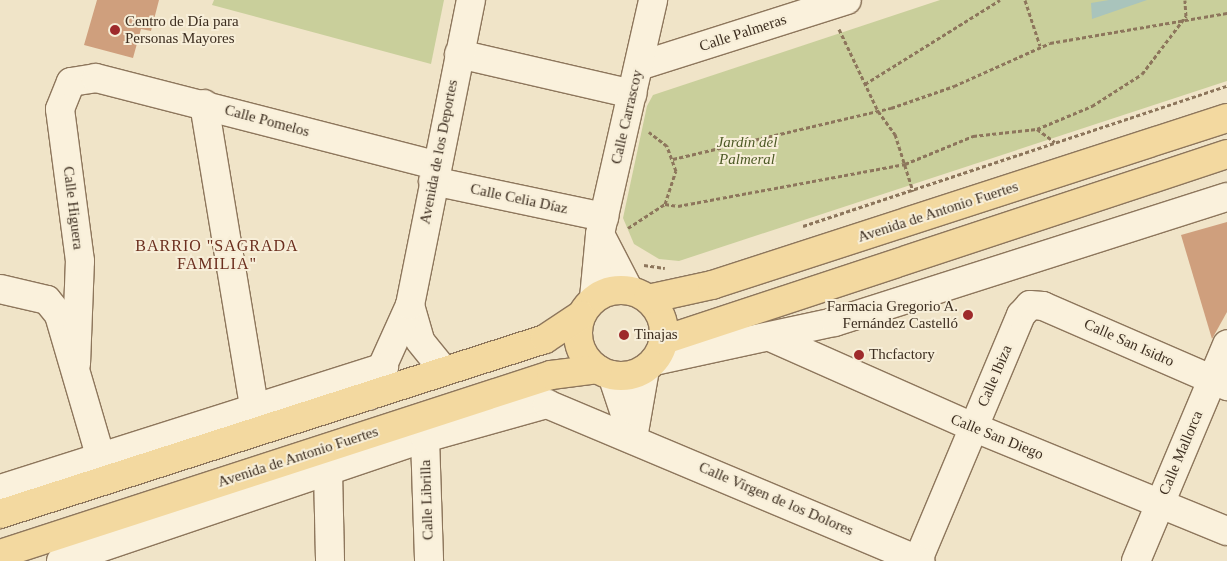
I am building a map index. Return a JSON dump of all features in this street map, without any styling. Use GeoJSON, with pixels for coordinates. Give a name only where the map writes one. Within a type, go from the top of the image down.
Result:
{"type":"FeatureCollection","features":[{"type":"Feature","properties":{"kind":"main road","name":"Avenida de Antonio Fuertes"},"geometry":{"type":"LineString","coordinates":[[638,295],[712,285],[1227,118]]}},
{"type":"Feature","properties":{"kind":"main road"},"geometry":{"type":"LineString","coordinates":[[587,307],[580,345],[605,372],[1227,154]]}},
{"type":"Feature","properties":{"kind":"main road"},"geometry":{"type":"LineString","coordinates":[[0,514],[104,469],[369,396],[545,339],[587,307],[638,295],[661,317],[654,356]]}},
{"type":"Feature","properties":{"kind":"main road","name":"Avenida de Antonio Fuertes"},"geometry":{"type":"LineString","coordinates":[[0,554],[124,538],[551,374],[605,372]]}},
{"type":"Feature","properties":{"kind":"street","name":"Avenida de los Deportes"},"geometry":{"type":"LineString","coordinates":[[410,305],[434,173],[471,0]]}},
{"type":"Feature","properties":{"kind":"street","name":"Calle Carrascoy"},"geometry":{"type":"LineString","coordinates":[[587,307],[602,225],[639,66],[652,0]]}},
{"type":"Feature","properties":{"kind":"street","name":"Calle Palmeras"},"geometry":{"type":"LineString","coordinates":[[639,66],[838,3]]}},
{"type":"Feature","properties":{"kind":"street"},"geometry":{"type":"LineString","coordinates":[[459,54],[629,106]]}},
{"type":"Feature","properties":{"kind":"street","name":"Calle Pomelos"},"geometry":{"type":"LineString","coordinates":[[96,78],[204,104],[434,173]]}},
{"type":"Feature","properties":{"kind":"street","name":"Calle Higuera"},"geometry":{"type":"LineString","coordinates":[[76,364],[80,261],[60,109],[71,82],[96,78]]}},
{"type":"Feature","properties":{"kind":"street"},"geometry":{"type":"LineString","coordinates":[[204,104],[254,406]]}},
{"type":"Feature","properties":{"kind":"street","name":"Calle Celia Díaz"},"geometry":{"type":"LineString","coordinates":[[434,173],[602,225]]}},
{"type":"Feature","properties":{"kind":"street"},"geometry":{"type":"LineString","coordinates":[[633,438],[654,356],[770,338],[835,322],[1227,197]]}},
{"type":"Feature","properties":{"kind":"street"},"geometry":{"type":"LineString","coordinates":[[602,225],[614,265],[638,295]]}},
{"type":"Feature","properties":{"kind":"street"},"geometry":{"type":"LineString","coordinates":[[0,303],[13,291]]}},
{"type":"Feature","properties":{"kind":"street","name":"Calle Higuera"},"geometry":{"type":"LineString","coordinates":[[13,291],[47,300],[59,315],[76,364],[104,469]]}},
{"type":"Feature","properties":{"kind":"street","name":"Calle San Isidro"},"geometry":{"type":"LineString","coordinates":[[1030,304],[1043,306],[1220,383]]}},
{"type":"Feature","properties":{"kind":"street","name":"Calle Ibiza"},"geometry":{"type":"LineString","coordinates":[[919,561],[972,427],[1020,315],[1030,304]]}},
{"type":"Feature","properties":{"kind":"street"},"geometry":{"type":"LineString","coordinates":[[369,396],[384,367],[410,305]]}},
{"type":"Feature","properties":{"kind":"street"},"geometry":{"type":"LineString","coordinates":[[410,305],[420,341],[444,371]]}},
{"type":"Feature","properties":{"kind":"street","name":"Calle San Diego"},"geometry":{"type":"LineString","coordinates":[[770,338],[972,427],[1227,532]]}},
{"type":"Feature","properties":{"kind":"street","name":"Calle Mallorca"},"geometry":{"type":"LineString","coordinates":[[1136,561],[1160,503],[1220,383],[1227,344]]}},
{"type":"Feature","properties":{"kind":"street"},"geometry":{"type":"LineString","coordinates":[[0,490],[104,469],[254,406],[384,367]]}},
{"type":"Feature","properties":{"kind":"street"},"geometry":{"type":"LineString","coordinates":[[605,372],[633,438]]}},
{"type":"Feature","properties":{"kind":"street","name":"Calle Virgen de los Dolores"},"geometry":{"type":"LineString","coordinates":[[547,404],[633,438],[919,561]]}},
{"type":"Feature","properties":{"kind":"street","name":"Avenida de Antonio Fuertes"},"geometry":{"type":"LineString","coordinates":[[61,561],[124,538],[425,438],[547,404]]}},
{"type":"Feature","properties":{"kind":"street","name":"Calle Librilla"},"geometry":{"type":"LineString","coordinates":[[425,438],[429,561]]}},
{"type":"Feature","properties":{"kind":"street"},"geometry":{"type":"LineString","coordinates":[[328,471],[330,561]]}},
{"type":"Feature","properties":{"kind":"path"},"geometry":{"type":"LineString","coordinates":[[865,84],[1000,0]]}},
{"type":"Feature","properties":{"kind":"path"},"geometry":{"type":"LineString","coordinates":[[1025,0],[1040,46]]}},
{"type":"Feature","properties":{"kind":"path"},"geometry":{"type":"LineString","coordinates":[[665,204],[678,206],[905,164],[974,136],[1036,129],[1092,106],[1142,74],[1186,16],[1185,0]]}},
{"type":"Feature","properties":{"kind":"path"},"geometry":{"type":"LineString","coordinates":[[838,3],[865,84],[878,111],[895,134],[922,217]]}},
{"type":"Feature","properties":{"kind":"path"},"geometry":{"type":"LineString","coordinates":[[673,159],[878,111],[954,86],[1040,46],[1186,16],[1227,13]]}},
{"type":"Feature","properties":{"kind":"path"},"geometry":{"type":"LineString","coordinates":[[795,229],[1227,86]]}},
{"type":"Feature","properties":{"kind":"path"},"geometry":{"type":"LineString","coordinates":[[602,225],[628,228],[665,204],[676,171],[673,159],[629,106]]}},
{"type":"Feature","properties":{"kind":"path"},"geometry":{"type":"LineString","coordinates":[[1036,129],[1055,142],[1074,168]]}},
{"type":"Feature","properties":{"kind":"path"},"geometry":{"type":"LineString","coordinates":[[614,265],[675,266]]}},
{"type":"Feature","properties":{"kind":"green space"},"geometry":{"type":"Polygon","coordinates":[[[214,0],[444,0],[431,64],[212,5],[214,0]]]}},
{"type":"Feature","properties":{"kind":"green space","name":"Jardín del Palmeral"},"geometry":{"type":"Polygon","coordinates":[[[940,0],[1227,0],[1227,81],[679,261],[659,259],[634,244],[623,218],[647,106],[653,95],[940,0]]]}},
{"type":"Feature","properties":{"kind":"water"},"geometry":{"type":"Polygon","coordinates":[[[1109,0],[1147,0],[1092,19],[1091,3],[1109,0]]]}},
{"type":"Feature","properties":{"kind":"building","name":"Centro de Día para Personas Mayores"},"geometry":{"type":"Polygon","coordinates":[[[97,0],[159,0],[151,31],[141,29],[133,58],[84,45],[97,0]]]}},
{"type":"Feature","properties":{"kind":"building"},"geometry":{"type":"Polygon","coordinates":[[[1227,222],[1227,312],[1212,339],[1181,235],[1227,222]]]}},
{"type":"Feature","properties":{"kind":"place","name":"Centro de Día para Personas Mayores"},"geometry":{"type":"Point","coordinates":[115,30]}},
{"type":"Feature","properties":{"kind":"place","name":"Farmacia Gregorio A. Fernández Castelló"},"geometry":{"type":"Point","coordinates":[968,315]}},
{"type":"Feature","properties":{"kind":"place","name":"Tinajas"},"geometry":{"type":"Point","coordinates":[624,335]}},
{"type":"Feature","properties":{"kind":"place","name":"Thcfactory"},"geometry":{"type":"Point","coordinates":[859,355]}},
{"type":"Feature","properties":{"kind":"district","name":"BARRIO \"SAGRADA FAMILIA\""},"geometry":{"type":"Point","coordinates":[217,255]}}]}
